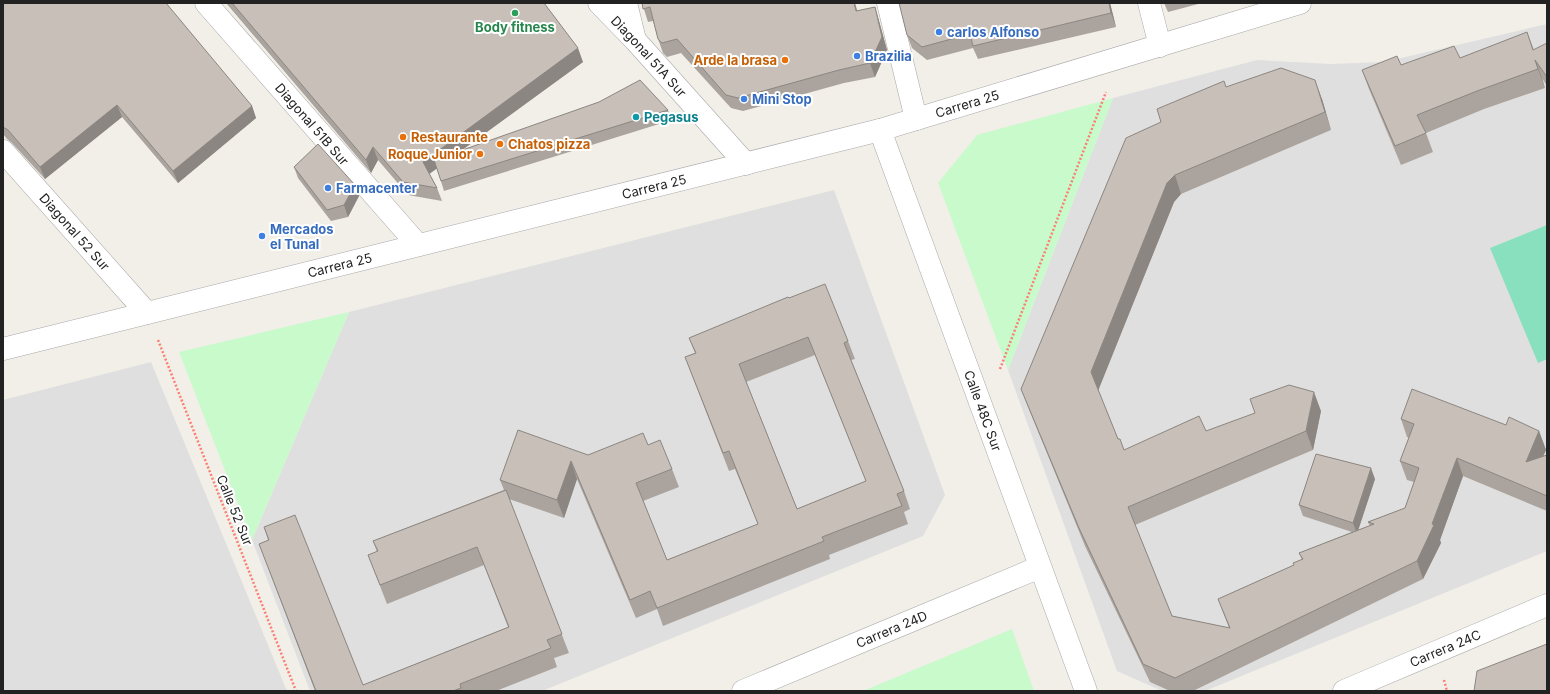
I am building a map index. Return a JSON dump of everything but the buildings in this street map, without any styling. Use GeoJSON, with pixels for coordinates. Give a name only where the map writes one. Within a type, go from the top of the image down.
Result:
{"type":"FeatureCollection","features":[{"type":"Feature","properties":{"kind":"street","name":"Diagonal 51B Sur"},"geometry":{"type":"LineString","coordinates":[[206,3],[418,245]]}},
{"type":"Feature","properties":{"kind":"street","name":"Diagonal 51A Sur"},"geometry":{"type":"LineString","coordinates":[[599,3],[635,40],[746,164]]}},
{"type":"Feature","properties":{"kind":"street"},"geometry":{"type":"LineString","coordinates":[[626,3],[635,40]]}},
{"type":"Feature","properties":{"kind":"street"},"geometry":{"type":"LineString","coordinates":[[888,3],[916,119]]}},
{"type":"Feature","properties":{"kind":"street"},"geometry":{"type":"LineString","coordinates":[[1149,3],[1160,46]]}},
{"type":"Feature","properties":{"kind":"street","name":"Carrera 25"},"geometry":{"type":"LineString","coordinates":[[3,349],[880,130],[1300,3]]}},
{"type":"Feature","properties":{"kind":"street","name":"Calle 48C Sur"},"geometry":{"type":"LineString","coordinates":[[880,130],[1086,691]]}},
{"type":"Feature","properties":{"kind":"street","name":"Diagonal 52 Sur"},"geometry":{"type":"LineString","coordinates":[[3,151],[147,313]]}},
{"type":"Feature","properties":{"kind":"street","name":"Carrera 24D"},"geometry":{"type":"LineString","coordinates":[[743,691],[1040,567]]}},
{"type":"Feature","properties":{"kind":"street","name":"Carrera 24C"},"geometry":{"type":"LineString","coordinates":[[1344,691],[1547,605]]}},
{"type":"Feature","properties":{"kind":"path"},"geometry":{"type":"LineString","coordinates":[[1000,370],[1107,92]]}},
{"type":"Feature","properties":{"kind":"path","name":"Calle 52 Sur"},"geometry":{"type":"LineString","coordinates":[[156,336],[296,691]]}},
{"type":"Feature","properties":{"kind":"path"},"geometry":{"type":"LineString","coordinates":[[1443,676],[1447,691]]}},
{"type":"Feature","properties":{"kind":"shaded area"},"geometry":{"type":"Polygon","coordinates":[[[1547,24],[1547,551],[1205,691],[1162,691],[1117,671],[1008,370],[1113,98],[1257,60],[1330,64],[1384,62],[1547,24]]]}},
{"type":"Feature","properties":{"kind":"shaded area"},"geometry":{"type":"Polygon","coordinates":[[[834,190],[945,495],[923,536],[542,691],[310,691],[252,540],[349,312],[834,190]]]}},
{"type":"Feature","properties":{"kind":"shaded area"},"geometry":{"type":"Polygon","coordinates":[[[151,362],[287,691],[3,691],[3,400],[151,362]]]}},
{"type":"Feature","properties":{"kind":"green space"},"geometry":{"type":"Polygon","coordinates":[[[1113,98],[1008,370],[938,183],[977,135],[1113,98]]]}},
{"type":"Feature","properties":{"kind":"green space"},"geometry":{"type":"Polygon","coordinates":[[[1547,225],[1547,359],[1538,363],[1490,248],[1547,225]]]}},
{"type":"Feature","properties":{"kind":"green space"},"geometry":{"type":"Polygon","coordinates":[[[349,312],[252,540],[179,352],[349,312]]]}},
{"type":"Feature","properties":{"kind":"green space"},"geometry":{"type":"Polygon","coordinates":[[[1012,629],[1034,691],[863,691],[1012,629]]]}},
{"type":"Feature","properties":{"kind":"place","name":"Body fitness"},"geometry":{"type":"Point","coordinates":[515,13]}},
{"type":"Feature","properties":{"kind":"place","name":"carlos Alfonso"},"geometry":{"type":"Point","coordinates":[939,32]}},
{"type":"Feature","properties":{"kind":"place","name":"Brazilia"},"geometry":{"type":"Point","coordinates":[857,56]}},
{"type":"Feature","properties":{"kind":"place","name":"Arde la brasa"},"geometry":{"type":"Point","coordinates":[785,60]}},
{"type":"Feature","properties":{"kind":"place","name":"Mini Stop"},"geometry":{"type":"Point","coordinates":[744,99]}},
{"type":"Feature","properties":{"kind":"place","name":"Pegasus"},"geometry":{"type":"Point","coordinates":[636,117]}},
{"type":"Feature","properties":{"kind":"place","name":"Restaurante"},"geometry":{"type":"Point","coordinates":[403,137]}},
{"type":"Feature","properties":{"kind":"place","name":"Chatos pizza"},"geometry":{"type":"Point","coordinates":[500,144]}},
{"type":"Feature","properties":{"kind":"place","name":"Roque Junior"},"geometry":{"type":"Point","coordinates":[480,154]}},
{"type":"Feature","properties":{"kind":"place","name":"Farmacenter"},"geometry":{"type":"Point","coordinates":[328,188]}},
{"type":"Feature","properties":{"kind":"place","name":"Mercados el Tunal"},"geometry":{"type":"Point","coordinates":[262,236]}}]}
